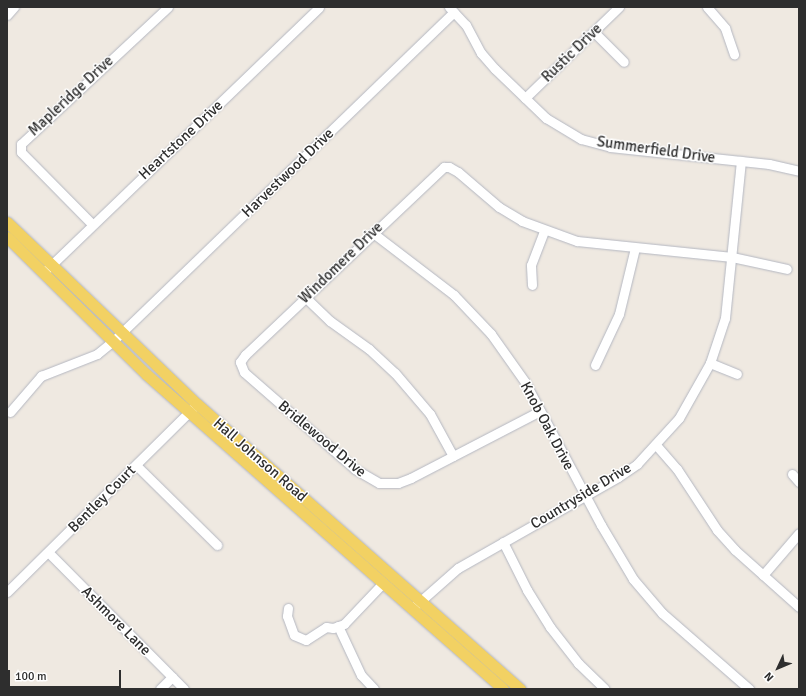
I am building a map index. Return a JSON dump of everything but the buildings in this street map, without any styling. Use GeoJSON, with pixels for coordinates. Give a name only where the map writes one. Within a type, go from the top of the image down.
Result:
{"type":"FeatureCollection","features":[{"type":"Feature","properties":{"kind":"main road","name":"Hall Johnson Road"},"geometry":{"type":"LineString","coordinates":[[7,222],[112,342],[193,408],[420,600],[520,689]]}},
{"type":"Feature","properties":{"kind":"main road","name":"Hall Johnson Road"},"geometry":{"type":"LineString","coordinates":[[7,237],[47,269],[120,332],[193,408],[383,583],[503,689]]}},
{"type":"Feature","properties":{"kind":"street"},"geometry":{"type":"LineString","coordinates":[[7,15],[14,7]]}},
{"type":"Feature","properties":{"kind":"street","name":"Mapleridge Drive"},"geometry":{"type":"LineString","coordinates":[[92,224],[21,152],[20,144],[168,7]]}},
{"type":"Feature","properties":{"kind":"street","name":"Heartstone Drive"},"geometry":{"type":"LineString","coordinates":[[47,269],[319,7]]}},
{"type":"Feature","properties":{"kind":"street","name":"Rustic Drive"},"geometry":{"type":"LineString","coordinates":[[525,98],[619,7]]}},
{"type":"Feature","properties":{"kind":"street"},"geometry":{"type":"LineString","coordinates":[[707,7],[725,28],[734,54]]}},
{"type":"Feature","properties":{"kind":"street","name":"Summerfield Drive"},"geometry":{"type":"LineString","coordinates":[[452,10],[466,25],[481,53],[525,98],[546,118],[581,139],[610,147],[741,161],[799,171]]}},
{"type":"Feature","properties":{"kind":"street","name":"Harvestwood Drive"},"geometry":{"type":"LineString","coordinates":[[10,412],[41,376],[97,354],[112,342],[120,332],[452,10]]}},
{"type":"Feature","properties":{"kind":"street"},"geometry":{"type":"LineString","coordinates":[[594,32],[624,62]]}},
{"type":"Feature","properties":{"kind":"street","name":"Countryside Drive"},"geometry":{"type":"LineString","coordinates":[[412,608],[458,568],[618,477],[656,445],[680,418],[710,363],[726,318],[741,161]]}},
{"type":"Feature","properties":{"kind":"street","name":"Windomere Drive"},"geometry":{"type":"LineString","coordinates":[[242,369],[240,362],[245,355],[438,170],[451,167],[499,207],[544,231]]}},
{"type":"Feature","properties":{"kind":"street"},"geometry":{"type":"LineString","coordinates":[[532,285],[531,265],[544,231],[577,241],[732,257],[787,269]]}},
{"type":"Feature","properties":{"kind":"street","name":"Knob Oak Drive"},"geometry":{"type":"LineString","coordinates":[[373,233],[432,277],[473,314],[504,351],[540,411],[585,496],[641,590],[662,613],[749,689]]}},
{"type":"Feature","properties":{"kind":"street"},"geometry":{"type":"LineString","coordinates":[[595,364],[619,314],[634,248]]}},
{"type":"Feature","properties":{"kind":"street"},"geometry":{"type":"LineString","coordinates":[[305,297],[330,321],[369,349],[395,372],[430,414],[453,456]]}},
{"type":"Feature","properties":{"kind":"street"},"geometry":{"type":"LineString","coordinates":[[710,363],[737,374]]}},
{"type":"Feature","properties":{"kind":"street","name":"Bridlewood Drive"},"geometry":{"type":"LineString","coordinates":[[242,369],[355,470],[373,481],[398,483],[540,411]]}},
{"type":"Feature","properties":{"kind":"street","name":"Bentley Court"},"geometry":{"type":"LineString","coordinates":[[7,592],[193,408]]}},
{"type":"Feature","properties":{"kind":"street"},"geometry":{"type":"LineString","coordinates":[[656,445],[677,469],[717,530],[762,575],[799,607]]}},
{"type":"Feature","properties":{"kind":"street"},"geometry":{"type":"LineString","coordinates":[[136,465],[217,545]]}},
{"type":"Feature","properties":{"kind":"street"},"geometry":{"type":"LineString","coordinates":[[792,474],[799,482]]}},
{"type":"Feature","properties":{"kind":"street"},"geometry":{"type":"LineString","coordinates":[[762,575],[799,533]]}},
{"type":"Feature","properties":{"kind":"street"},"geometry":{"type":"LineString","coordinates":[[503,542],[526,590],[550,627],[578,663],[605,689]]}},
{"type":"Feature","properties":{"kind":"street","name":"Ashmore Lane"},"geometry":{"type":"LineString","coordinates":[[48,552],[184,689]]}},
{"type":"Feature","properties":{"kind":"street"},"geometry":{"type":"LineString","coordinates":[[288,608],[289,623],[294,635],[299,639],[306,640],[326,627],[344,624],[383,583]]}},
{"type":"Feature","properties":{"kind":"street"},"geometry":{"type":"LineString","coordinates":[[338,626],[361,675],[374,689]]}},
{"type":"Feature","properties":{"kind":"street"},"geometry":{"type":"LineString","coordinates":[[160,689],[172,677]]}}]}
